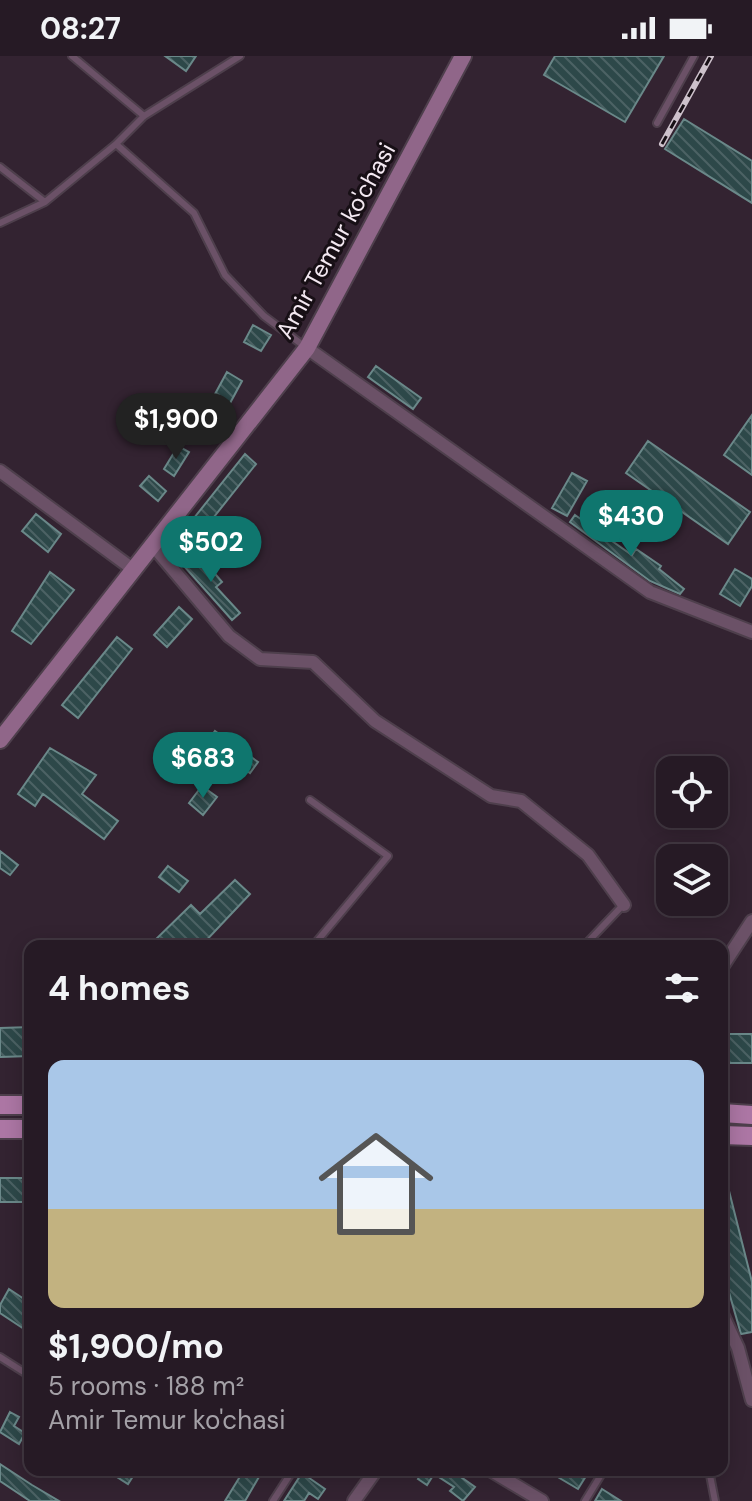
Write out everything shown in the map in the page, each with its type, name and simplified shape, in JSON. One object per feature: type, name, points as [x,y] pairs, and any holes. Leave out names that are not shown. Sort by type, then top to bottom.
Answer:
[{"type":"main road","name":"Amir Temur ko'chasi","points":[[0,740],[307,348],[463,56]]},
{"type":"main road","points":[[0,1105],[24,1105]]},
{"type":"main road","points":[[728,1113],[752,1115]]},
{"type":"main road","points":[[0,1129],[24,1129]]},
{"type":"main road","points":[[728,1135],[752,1136]]},
{"type":"street","points":[[307,348],[650,592],[752,632]]},
{"type":"street","points":[[0,471],[134,570]]},
{"type":"street","points":[[154,547],[240,644],[260,659],[313,662],[375,721],[491,796],[521,801],[588,855],[624,905]]},
{"type":"street","points":[[728,958],[752,921]]},
{"type":"street","points":[[728,1327],[738,1348],[752,1400]]},
{"type":"street","points":[[738,1348],[752,1344]]},
{"type":"street","points":[[354,1501],[372,1476]]},
{"type":"street","points":[[500,1476],[540,1501]]},
{"type":"lane","points":[[72,56],[144,116]]},
{"type":"lane","points":[[0,223],[45,202],[116,144],[144,116],[240,56]]},
{"type":"lane","points":[[657,123],[694,56]]},
{"type":"lane","points":[[116,144],[194,213],[225,275],[264,316],[307,348]]},
{"type":"lane","points":[[0,167],[45,202]]},
{"type":"lane","points":[[310,800],[388,856],[318,940]]},
{"type":"lane","points":[[590,940],[624,905]]},
{"type":"lane","points":[[0,1357],[24,1372]]},
{"type":"lane","points":[[273,1501],[289,1476]]},
{"type":"lane","points":[[585,1501],[600,1476]]},
{"type":"lane","points":[[710,1476],[715,1501]]},
{"type":"building","points":[[165,56],[196,56],[186,71]]},
{"type":"building","points":[[555,56],[664,56],[625,122],[544,75]]},
{"type":"building","points":[[684,119],[752,161],[752,203],[665,149]]},
{"type":"building","points":[[253,325],[271,335],[261,351],[244,342]]},
{"type":"building","points":[[376,366],[421,398],[413,409],[368,377]]},
{"type":"building","points":[[227,372],[242,381],[223,416],[208,407]]},
{"type":"building","points":[[752,415],[752,475],[724,455]]},
{"type":"building","points":[[648,441],[750,512],[728,544],[626,473]]},
{"type":"building","points":[[178,446],[189,452],[174,476],[164,469]]},
{"type":"building","points":[[245,454],[256,464],[202,532],[190,523]]},
{"type":"building","points":[[572,473],[587,481],[567,516],[552,508]]},
{"type":"building","points":[[149,476],[166,491],[158,501],[140,486]]},
{"type":"building","points":[[36,514],[61,534],[48,552],[22,531]]},
{"type":"building","points":[[575,515],[632,555],[636,549],[661,566],[659,569],[684,589],[680,594],[650,581],[570,522]]},
{"type":"building","points":[[198,554],[222,582],[216,587],[240,613],[232,620],[184,566]]},
{"type":"building","points":[[735,569],[752,579],[752,586],[740,606],[720,594]]},
{"type":"building","points":[[50,572],[74,590],[31,644],[12,631]]},
{"type":"building","points":[[179,607],[192,619],[167,647],[154,635]]},
{"type":"building","points":[[117,637],[132,649],[78,718],[62,705]]},
{"type":"building","points":[[215,731],[258,762],[250,773],[207,742]]},
{"type":"building","points":[[50,748],[96,775],[82,794],[118,821],[104,839],[43,794],[35,806],[18,794]]},
{"type":"building","points":[[202,786],[217,797],[203,815],[189,803]]},
{"type":"building","points":[[0,851],[18,865],[10,875],[0,868]]},
{"type":"building","points":[[168,866],[188,881],[179,892],[159,877]]},
{"type":"building","points":[[235,880],[250,894],[207,940],[155,940],[191,905],[200,914]]},
{"type":"building","points":[[24,1027],[24,1056],[0,1057],[0,1028]]},
{"type":"building","points":[[728,1034],[752,1034],[752,1063],[728,1063]]},
{"type":"building","points":[[0,1178],[24,1178],[24,1202],[0,1202]]},
{"type":"building","points":[[728,1187],[752,1282],[752,1332],[741,1334],[728,1289]]},
{"type":"building","points":[[9,1289],[24,1299],[24,1329],[0,1313],[0,1305]]},
{"type":"building","points":[[10,1412],[19,1417],[14,1426],[24,1435],[19,1444],[0,1432]]},
{"type":"building","points":[[0,1464],[59,1501],[30,1501],[0,1481]]},
{"type":"building","points":[[115,1476],[133,1476],[128,1484]]},
{"type":"building","points":[[240,1476],[260,1476],[245,1501],[225,1501]]},
{"type":"building","points":[[300,1476],[306,1476],[325,1489],[318,1499],[309,1493],[304,1501],[284,1501]]},
{"type":"building","points":[[420,1476],[433,1476],[427,1485],[418,1479]]},
{"type":"building","points":[[437,1476],[459,1476],[475,1487],[463,1501],[450,1491],[454,1487]]},
{"type":"building","points":[[556,1476],[586,1476],[578,1489]]},
{"type":"building","points":[[602,1489],[621,1501],[595,1501]]},
{"type":"railway","points":[[662,144],[711,56]]}]
